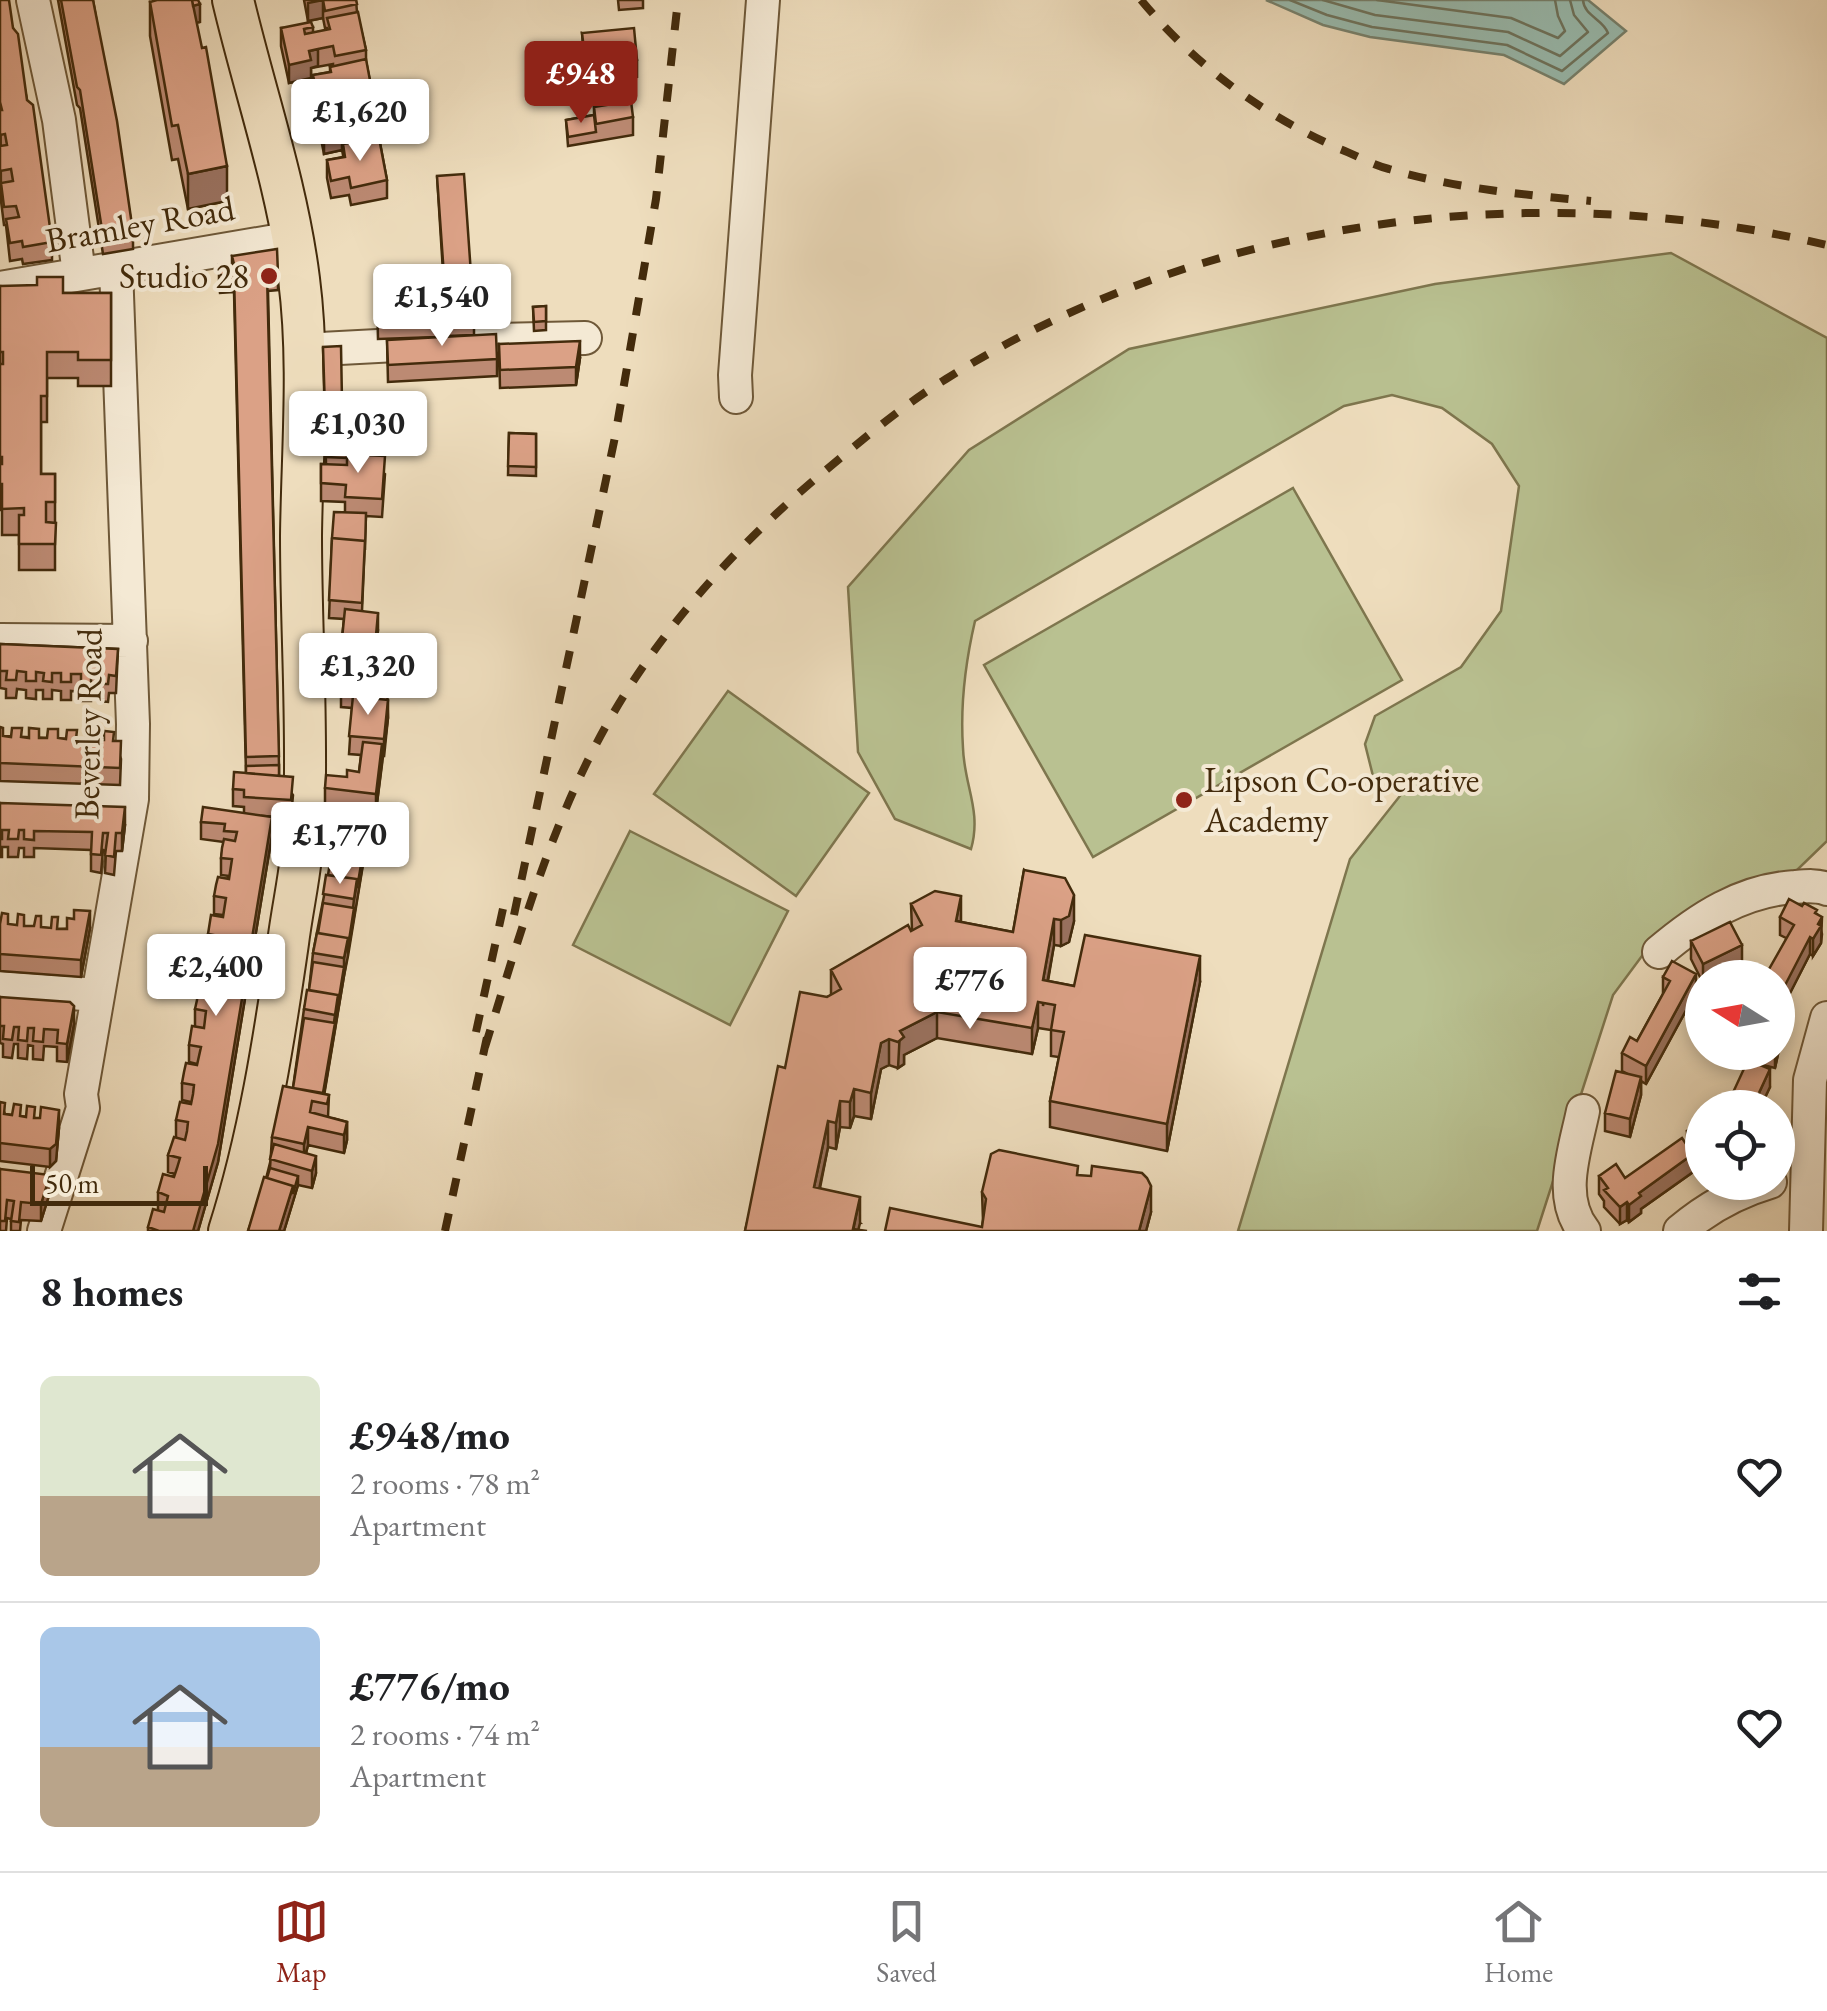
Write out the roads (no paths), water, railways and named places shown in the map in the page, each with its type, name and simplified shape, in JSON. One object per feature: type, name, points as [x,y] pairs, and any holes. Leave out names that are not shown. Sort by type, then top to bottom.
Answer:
[{"type":"main road","points":[[229,1231],[256,1138],[278,1016],[304,828],[306,748],[301,536],[305,417],[300,284],[279,168],[254,89],[233,0]]},
{"type":"street","points":[[33,0],[58,120],[79,274]]},
{"type":"street","points":[[736,397],[763,0]]},
{"type":"street","name":"Bramley Road","points":[[0,288],[293,238]]},
{"type":"street","name":"Beverley Road","points":[[44,1231],[47,1178],[84,1108],[81,1094],[132,799],[116,268]]},
{"type":"street","points":[[302,350],[585,338]]},
{"type":"street","points":[[0,640],[130,642]]},
{"type":"street","points":[[0,796],[132,799]]},
{"type":"street","points":[[1659,952],[1701,918],[1731,902],[1786,888],[1827,889]]},
{"type":"street","points":[[0,988],[98,995]]},
{"type":"street","points":[[1795,1160],[1827,1018]]},
{"type":"street","points":[[1583,1111],[1570,1169],[1570,1203],[1584,1231]]},
{"type":"street","points":[[1795,1188],[1806,1231]]},
{"type":"street","points":[[1680,1231],[1726,1200]]},
{"type":"water","points":[[1266,0],[1588,0],[1626,31],[1564,84],[1504,55],[1370,37],[1323,25]]},
{"type":"railway","points":[[514,915],[615,437],[656,199],[678,0]]},
{"type":"railway","points":[[1141,0],[1184,46],[1232,86],[1283,120],[1340,149],[1383,167],[1439,181],[1591,201]]},
{"type":"railway","points":[[485,1047],[565,810],[601,735],[645,664],[696,598],[753,536],[878,427],[946,379],[1046,324],[1151,280],[1261,247],[1373,225],[1488,214],[1602,214],[1716,224],[1827,245]]},
{"type":"railway","points":[[476,1032],[506,895]]},
{"type":"railway","points":[[445,1231],[487,1037]]},
{"type":"place","name":"Studio 28","points":[[269,276]]},
{"type":"place","name":"Lipson Co-operative Academy","points":[[1184,800]]}]
